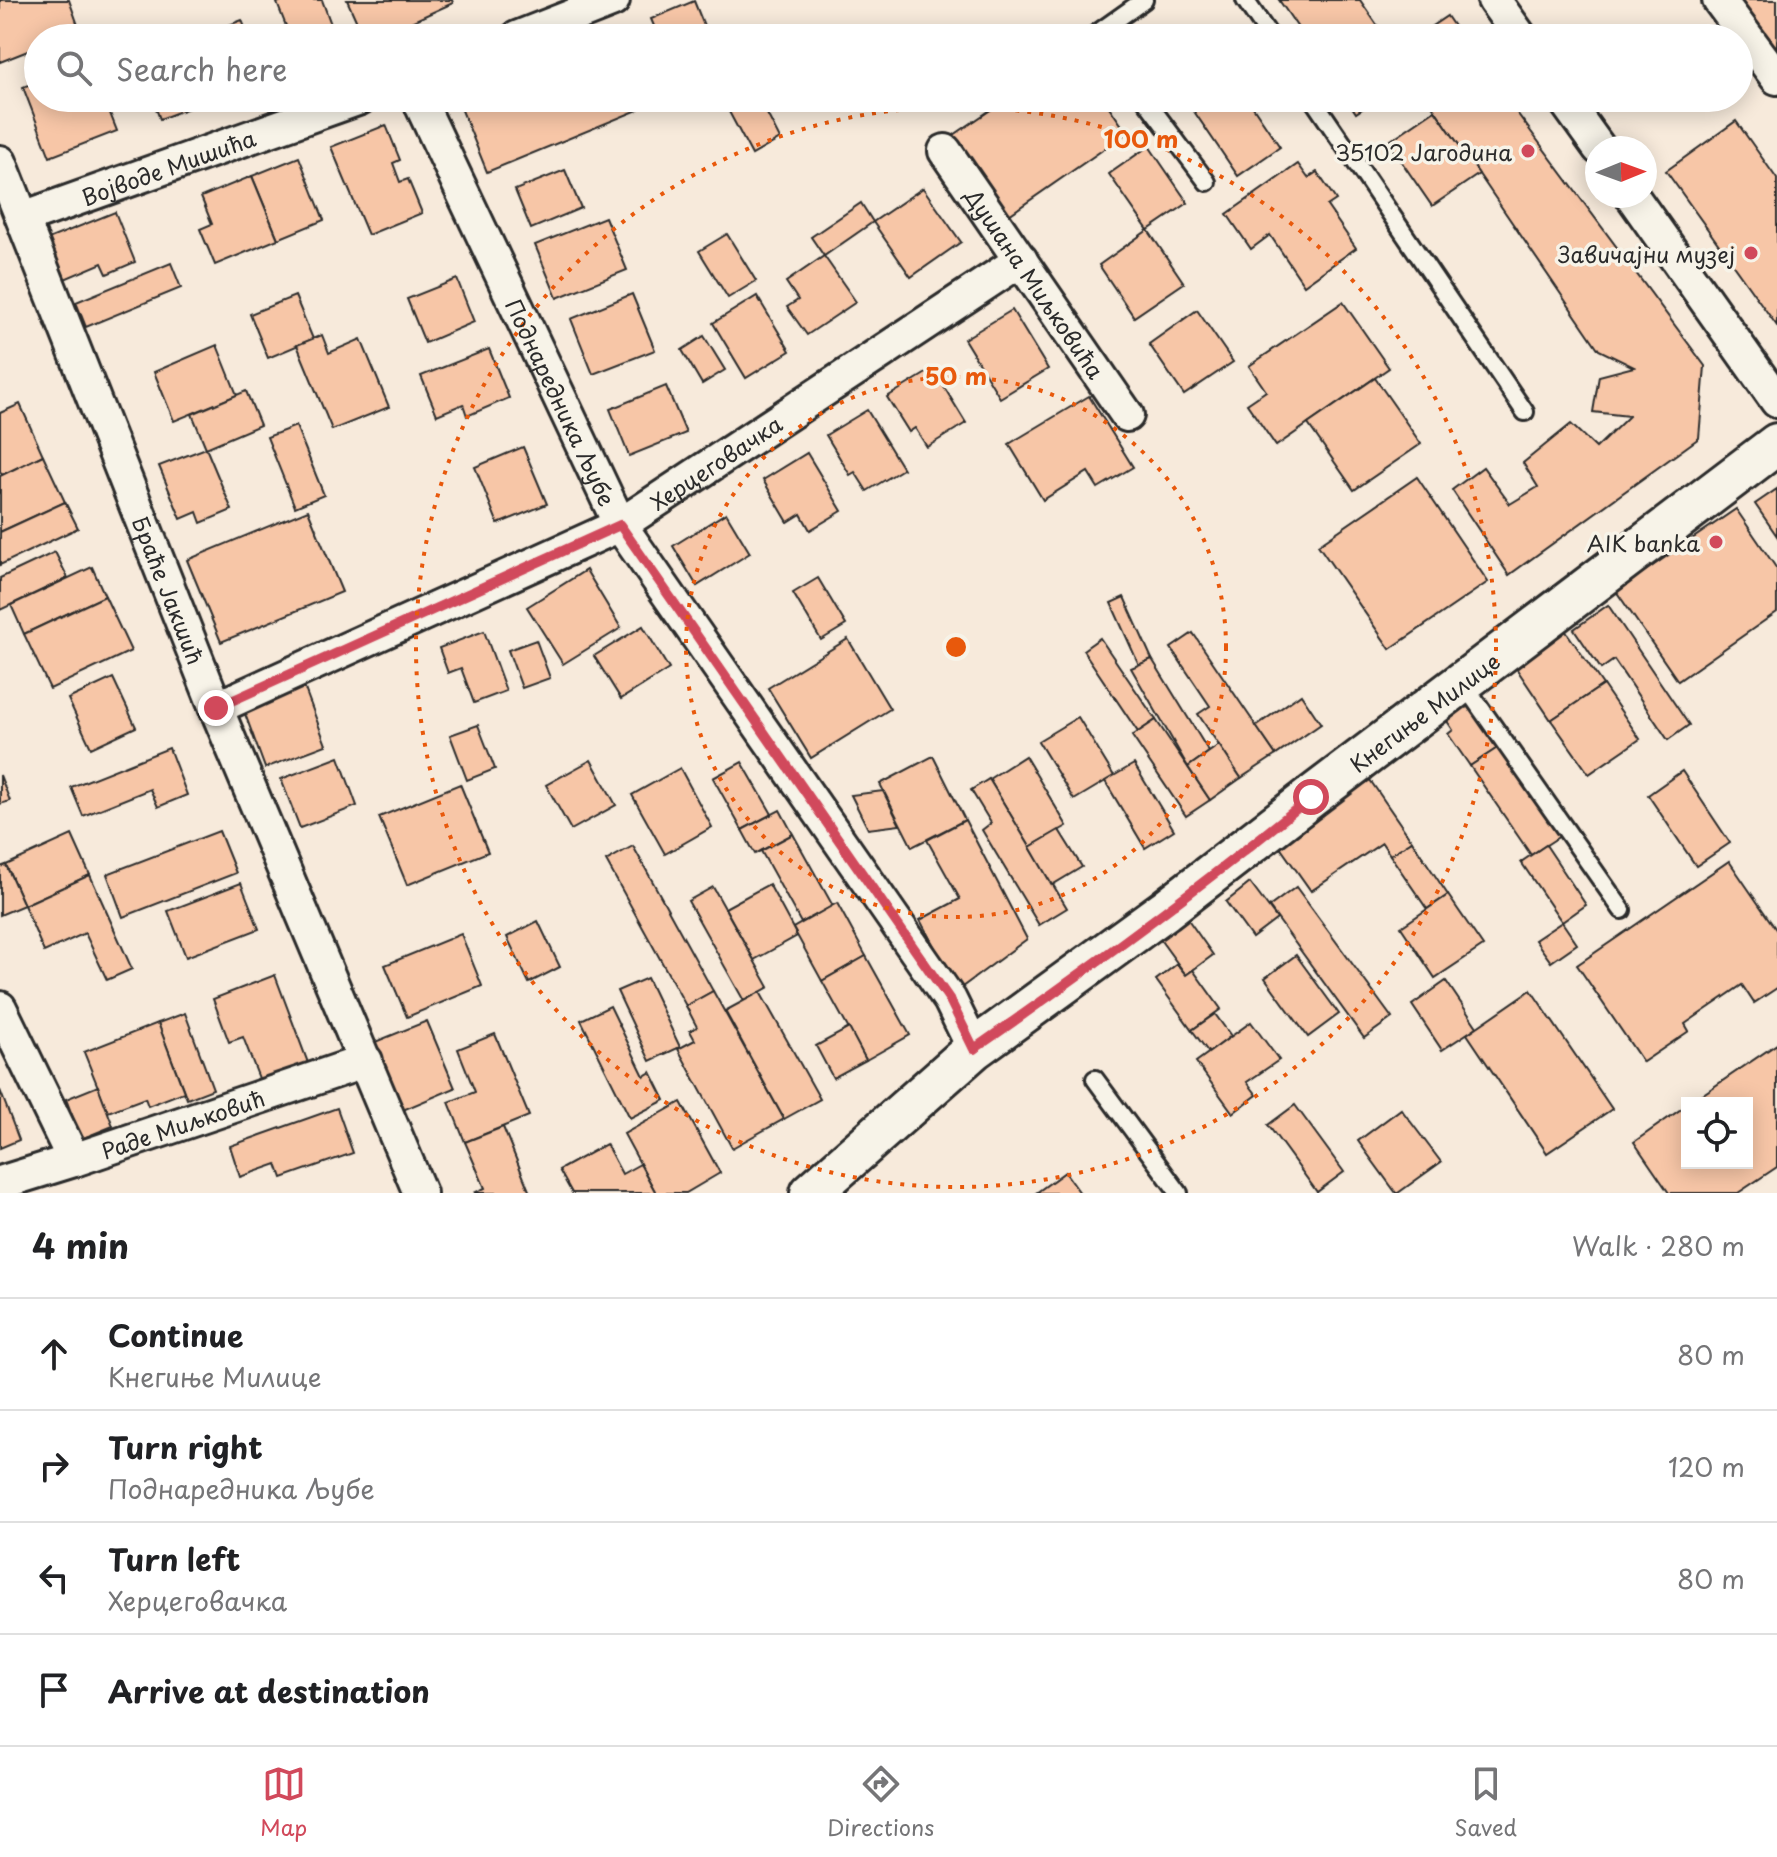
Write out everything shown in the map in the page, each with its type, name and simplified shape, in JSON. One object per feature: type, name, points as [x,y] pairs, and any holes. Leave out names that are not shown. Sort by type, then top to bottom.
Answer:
[{"type":"street","points":[[552,24],[613,0]]},
{"type":"street","points":[[1494,0],[1511,24]]},
{"type":"street","points":[[1719,0],[1737,24]]},
{"type":"street","points":[[1753,46],[1777,78]]},
{"type":"street","name":"Војводе Мишића","points":[[23,218],[321,112]]},
{"type":"street","name":"Поднаредника Љубе","points":[[425,112],[620,525],[950,1000],[974,1049]]},
{"type":"street","points":[[1573,112],[1590,136]]},
{"type":"street","name":"Душана Миљковића","points":[[945,151],[1127,415]]},
{"type":"street","name":"Браће Јакшић","points":[[0,162],[216,708],[420,1193]]},
{"type":"street","points":[[1640,208],[1777,401]]},
{"type":"street","name":"Херцеговачка","points":[[216,708],[620,525],[1021,260]]},
{"type":"street","name":"Кнегиње Милице","points":[[811,1193],[974,1049],[1153,919],[1777,444]]},
{"type":"street","points":[[0,1008],[74,1160]]},
{"type":"street","name":"Раде Миљковић","points":[[0,1183],[366,1061]]},
{"type":"lane","points":[[1110,24],[1144,0]]},
{"type":"lane","points":[[1245,0],[1261,24]]},
{"type":"lane","points":[[1154,112],[1207,182]]},
{"type":"lane","points":[[1321,112],[1525,412]]},
{"type":"lane","points":[[1463,683],[1622,910]]},
{"type":"lane","points":[[1095,1079],[1179,1193]]},
{"type":"building","points":[[0,0],[69,0],[78,24],[24,24],[24,53],[0,62]]},
{"type":"building","points":[[283,0],[322,0],[331,24],[285,24],[277,3]]},
{"type":"building","points":[[347,0],[452,0],[453,3],[407,24],[358,24]]},
{"type":"building","points":[[1279,0],[1360,0],[1376,24],[1295,24]]},
{"type":"building","points":[[1732,0],[1777,0],[1777,60],[1753,24]]},
{"type":"building","points":[[694,1],[703,24],[653,24],[651,19]]},
{"type":"building","points":[[1447,16],[1452,24],[1435,24]]},
{"type":"building","points":[[33,112],[110,112],[117,131],[50,157]]},
{"type":"building","points":[[157,112],[178,112],[160,119]]},
{"type":"building","points":[[463,112],[633,112],[487,172]]},
{"type":"building","points":[[729,112],[766,112],[780,139],[752,155]]},
{"type":"building","points":[[988,112],[1113,112],[1127,133],[1006,217],[951,137]]},
{"type":"building","points":[[1194,112],[1256,112],[1280,147],[1238,176]]},
{"type":"building","points":[[1436,112],[1479,174],[1432,206],[1388,142]]},
{"type":"building","points":[[1437,112],[1516,112],[1705,366],[1699,438],[1509,575],[1452,490],[1483,467],[1510,504],[1538,487],[1523,463],[1571,424],[1596,448],[1629,416],[1593,412],[1599,376],[1634,367],[1599,350]]},
{"type":"building","name":"Завичајни музеј","points":[[1736,121],[1777,179],[1777,326],[1666,171]]},
{"type":"building","points":[[386,125],[400,160],[393,163],[400,182],[408,179],[422,213],[368,235],[331,147]]},
{"type":"building","points":[[1149,146],[1188,203],[1148,230],[1109,174]]},
{"type":"building","points":[[299,157],[324,220],[278,239],[252,176]]},
{"type":"building","points":[[1298,164],[1308,178],[1317,172],[1336,200],[1327,206],[1356,248],[1304,285],[1270,235],[1251,249],[1227,214]]},
{"type":"building","points":[[565,170],[581,208],[531,229],[515,190]]},
{"type":"building","points":[[252,176],[278,239],[215,265],[200,229],[212,224],[201,197]]},
{"type":"building","points":[[923,188],[961,242],[911,277],[873,222]]},
{"type":"building","points":[[861,203],[873,222],[824,256],[811,237]]},
{"type":"building","points":[[115,212],[135,262],[107,274],[102,263],[60,281],[43,241]]},
{"type":"building","points":[[605,217],[627,270],[557,298],[535,245]]},
{"type":"building","points":[[1148,230],[1184,283],[1134,317],[1099,265]]},
{"type":"building","points":[[727,234],[756,281],[728,298],[699,251]]},
{"type":"building","points":[[824,256],[856,302],[807,335],[787,307],[798,300],[786,282]]},
{"type":"building","points":[[171,263],[181,288],[86,327],[76,302]]},
{"type":"building","points":[[457,279],[474,322],[425,343],[407,299]]},
{"type":"building","points":[[632,294],[655,350],[593,374],[571,319]]},
{"type":"building","points":[[295,296],[313,339],[268,358],[250,314]]},
{"type":"building","points":[[757,296],[790,351],[746,378],[713,323]]},
{"type":"building","points":[[1343,302],[1389,368],[1276,446],[1247,404],[1266,391],[1249,366]]},
{"type":"building","points":[[1012,310],[1048,369],[1000,398],[964,339]]},
{"type":"building","points":[[1197,310],[1233,362],[1184,395],[1149,344]]},
{"type":"building","points":[[322,335],[329,353],[361,339],[389,407],[332,430],[297,345]]},
{"type":"building","points":[[704,336],[725,370],[702,384],[682,350]]},
{"type":"building","points":[[217,345],[237,395],[174,421],[154,372]]},
{"type":"building","points":[[489,349],[509,398],[467,416],[463,404],[437,415],[421,376]]},
{"type":"building","points":[[933,369],[966,423],[927,447],[915,428],[909,432],[887,397]]},
{"type":"building","points":[[1375,378],[1421,444],[1354,490],[1308,424]]},
{"type":"building","points":[[666,386],[686,433],[629,456],[610,409]]},
{"type":"building","points":[[246,391],[260,425],[206,448],[192,414]]},
{"type":"building","points":[[1089,396],[1133,467],[1098,488],[1088,472],[1043,500],[1009,444]]},
{"type":"building","points":[[20,404],[43,455],[2,475],[0,413]]},
{"type":"building","points":[[867,410],[903,469],[867,491],[855,472],[850,475],[826,435]]},
{"type":"building","points":[[296,426],[324,495],[295,507],[267,437]]},
{"type":"building","points":[[523,447],[547,504],[498,524],[475,467]]},
{"type":"building","points":[[206,448],[232,510],[201,523],[197,512],[181,519],[159,466]]},
{"type":"building","points":[[807,453],[842,511],[810,530],[801,514],[788,522],[763,480]]},
{"type":"building","points":[[43,455],[65,502],[0,532],[0,476]]},
{"type":"building","points":[[1417,477],[1488,582],[1390,649],[1318,545]]},
{"type":"building","points":[[1777,489],[1777,536],[1755,504]]},
{"type":"building","points":[[65,502],[78,528],[0,565],[0,532]]},
{"type":"building","points":[[1736,509],[1777,569],[1777,612],[1678,681],[1616,591]]},
{"type":"building","points":[[308,510],[342,592],[221,642],[187,560]]},
{"type":"building","points":[[726,513],[750,553],[697,586],[673,546]]},
{"type":"building","points":[[55,552],[68,578],[0,610],[0,578]]},
{"type":"building","points":[[92,567],[105,596],[24,634],[11,605]]},
{"type":"building","points":[[586,570],[621,628],[563,664],[527,607]]},
{"type":"building","points":[[818,578],[846,625],[821,640],[793,593]]},
{"type":"building","points":[[105,596],[131,651],[50,689],[24,634]]},
{"type":"building","points":[[1124,597],[1152,659],[1139,665],[1111,603]]},
{"type":"building","points":[[1608,605],[1689,725],[1668,740],[1614,660],[1601,669],[1574,629]]},
{"type":"building","points":[[643,626],[669,669],[621,699],[594,656]]},
{"type":"building","points":[[1565,630],[1603,685],[1551,720],[1514,665]]},
{"type":"building","points":[[484,631],[506,691],[474,703],[461,668],[448,673],[439,648]]},
{"type":"building","points":[[1193,633],[1276,755],[1241,778],[1198,714],[1210,706],[1171,648]]},
{"type":"building","points":[[1100,638],[1156,720],[1138,732],[1083,650]]},
{"type":"building","points":[[848,639],[890,709],[811,758],[768,688]]},
{"type":"building","points":[[536,640],[550,678],[522,688],[508,650]]},
{"type":"building","points":[[1152,659],[1209,752],[1188,767],[1131,668]]},
{"type":"building","points":[[113,678],[136,727],[91,748],[68,699]]},
{"type":"building","points":[[302,681],[326,745],[265,768],[241,703]]},
{"type":"building","points":[[1603,685],[1640,739],[1589,774],[1551,720]]},
{"type":"building","points":[[1301,694],[1321,724],[1276,755],[1256,726]]},
{"type":"building","points":[[1467,699],[1499,747],[1470,766],[1448,734],[1453,730],[1443,715]]},
{"type":"building","points":[[1078,717],[1114,776],[1074,800],[1038,741]]},
{"type":"building","points":[[1156,720],[1210,800],[1186,816],[1132,736]]},
{"type":"building","points":[[478,725],[495,769],[467,780],[450,735]]},
{"type":"building","points":[[1219,745],[1241,778],[1210,800],[1188,767]]},
{"type":"building","points":[[1499,747],[1560,836],[1531,855],[1470,766]]},
{"type":"building","points":[[169,748],[187,795],[158,807],[150,789],[83,816],[71,787]]},
{"type":"building","points":[[933,756],[965,820],[912,847],[880,784]]},
{"type":"building","points":[[1025,756],[1067,826],[1030,847],[989,779]]},
{"type":"building","points":[[339,757],[357,806],[300,828],[281,779]]},
{"type":"building","points":[[591,760],[616,805],[571,830],[546,785]]},
{"type":"building","points":[[742,762],[772,814],[742,830],[713,778]]},
{"type":"building","points":[[1134,764],[1174,830],[1145,848],[1105,781]]},
{"type":"building","points":[[680,768],[712,827],[665,854],[632,795]]},
{"type":"building","points":[[1682,771],[1730,843],[1696,866],[1648,795]]},
{"type":"building","points":[[0,775],[10,801],[0,804]]},
{"type":"building","points":[[989,779],[1067,908],[1039,925],[982,830],[991,823],[971,790]]},
{"type":"building","points":[[1370,780],[1412,841],[1390,855],[1382,843],[1311,891],[1277,843]]},
{"type":"building","points":[[460,784],[488,852],[407,885],[379,817]]},
{"type":"building","points":[[883,791],[900,825],[868,829],[851,795]]},
{"type":"building","points":[[780,810],[793,834],[755,854],[742,830]]},
{"type":"building","points":[[965,820],[1027,939],[958,990],[920,920],[960,899],[927,840]]},
{"type":"building","points":[[1059,830],[1082,867],[1052,885],[1030,847]]},
{"type":"building","points":[[219,831],[236,873],[123,917],[107,874]]},
{"type":"building","points":[[793,834],[833,906],[801,923],[761,851]]},
{"type":"building","points":[[72,835],[90,875],[24,905],[6,865]]},
{"type":"building","points":[[1412,841],[1448,895],[1427,909],[1390,855]]},
{"type":"building","points":[[1546,845],[1586,905],[1562,922],[1521,862]]},
{"type":"building","points":[[633,846],[713,991],[686,1006],[606,861]]},
{"type":"building","points":[[1729,861],[1777,931],[1777,988],[1754,1003],[1742,985],[1685,1024],[1689,1031],[1643,1062],[1577,965]]},
{"type":"building","points":[[6,865],[24,905],[0,915],[0,867]]},
{"type":"building","points":[[90,875],[132,969],[107,980],[85,933],[44,952],[24,905]]},
{"type":"building","points":[[241,883],[259,929],[186,957],[168,911]]},
{"type":"building","points":[[1250,883],[1277,919],[1252,938],[1226,902]]},
{"type":"building","points":[[769,884],[797,936],[754,960],[725,908]]},
{"type":"building","points":[[713,887],[769,987],[744,1001],[688,901]]},
{"type":"building","points":[[1296,887],[1392,1018],[1364,1038],[1269,907]]},
{"type":"building","points":[[1448,895],[1483,946],[1435,978],[1401,927]]},
{"type":"building","points":[[837,903],[866,956],[822,981],[793,928]]},
{"type":"building","points":[[1187,918],[1213,955],[1186,975],[1159,938]]},
{"type":"building","points":[[538,921],[560,967],[529,983],[507,937]]},
{"type":"building","points":[[1562,922],[1577,944],[1551,962],[1535,940]]},
{"type":"building","points":[[461,934],[482,986],[407,1017],[385,965]]},
{"type":"building","points":[[1296,955],[1339,1014],[1308,1037],[1265,978]]},
{"type":"building","points":[[866,956],[910,1035],[866,1060],[822,981]]},
{"type":"building","points":[[1177,964],[1186,975],[1193,970],[1221,1009],[1192,1030],[1156,980]]},
{"type":"building","points":[[275,975],[308,1063],[260,1081],[243,1037],[229,1042],[213,999]]},
{"type":"building","points":[[647,978],[680,1047],[650,1061],[617,991]]},
{"type":"building","points":[[1446,981],[1477,1027],[1442,1050],[1412,1005]]},
{"type":"building","points":[[1531,990],[1612,1109],[1547,1153],[1467,1034]]},
{"type":"building","points":[[713,991],[784,1119],[732,1148],[678,1049],[695,1040],[690,1031],[697,1027],[686,1006]]},
{"type":"building","points":[[760,992],[820,1099],[784,1119],[725,1011]]},
{"type":"building","points":[[610,1006],[644,1076],[651,1072],[665,1100],[630,1118],[581,1020]]},
{"type":"building","points":[[185,1013],[213,1089],[187,1099],[158,1023]]},
{"type":"building","points":[[1215,1014],[1231,1036],[1209,1053],[1192,1030]]},
{"type":"building","points":[[427,1021],[455,1088],[403,1110],[375,1042]]},
{"type":"building","points":[[1251,1022],[1279,1060],[1247,1082],[1257,1095],[1233,1113],[1196,1062]]},
{"type":"building","points":[[158,1023],[184,1092],[148,1106],[145,1098],[108,1112],[84,1052]]},
{"type":"building","points":[[849,1028],[866,1060],[833,1078],[816,1046]]},
{"type":"building","points":[[495,1034],[529,1116],[465,1142],[449,1102],[475,1092],[458,1049]]},
{"type":"building","points":[[1777,1044],[1777,1167],[1738,1193],[1669,1193],[1634,1142],[1681,1109],[1681,1169],[1753,1169],[1753,1097],[1699,1097]]},
{"type":"building","points":[[98,1086],[113,1126],[81,1139],[66,1099]]},
{"type":"building","points":[[0,1090],[19,1140],[0,1148]]},
{"type":"building","points":[[681,1102],[720,1173],[686,1193],[656,1193],[624,1134]]},
{"type":"building","points":[[1295,1105],[1344,1172],[1317,1192],[1268,1125]]},
{"type":"building","points":[[337,1108],[353,1153],[282,1178],[277,1164],[240,1177],[230,1146]]},
{"type":"building","points":[[1401,1109],[1441,1162],[1396,1193],[1358,1141]]},
{"type":"building","points":[[503,1127],[530,1193],[474,1193],[485,1188],[465,1142]]},
{"type":"building","points":[[606,1144],[622,1174],[640,1164],[656,1193],[572,1193],[559,1170]]},
{"type":"building","points":[[1065,1172],[1080,1193],[1036,1193]]},
{"type":"place","name":"35102 Јагодина","points":[[1528,151]]},
{"type":"place","name":"Завичајни музеј","points":[[1751,253]]},
{"type":"place","name":"AIK banka","points":[[1716,542]]},
{"type":"route","points":[[216,708],[620,525],[950,1000],[974,1049],[1165,910],[1311,797]]}]
